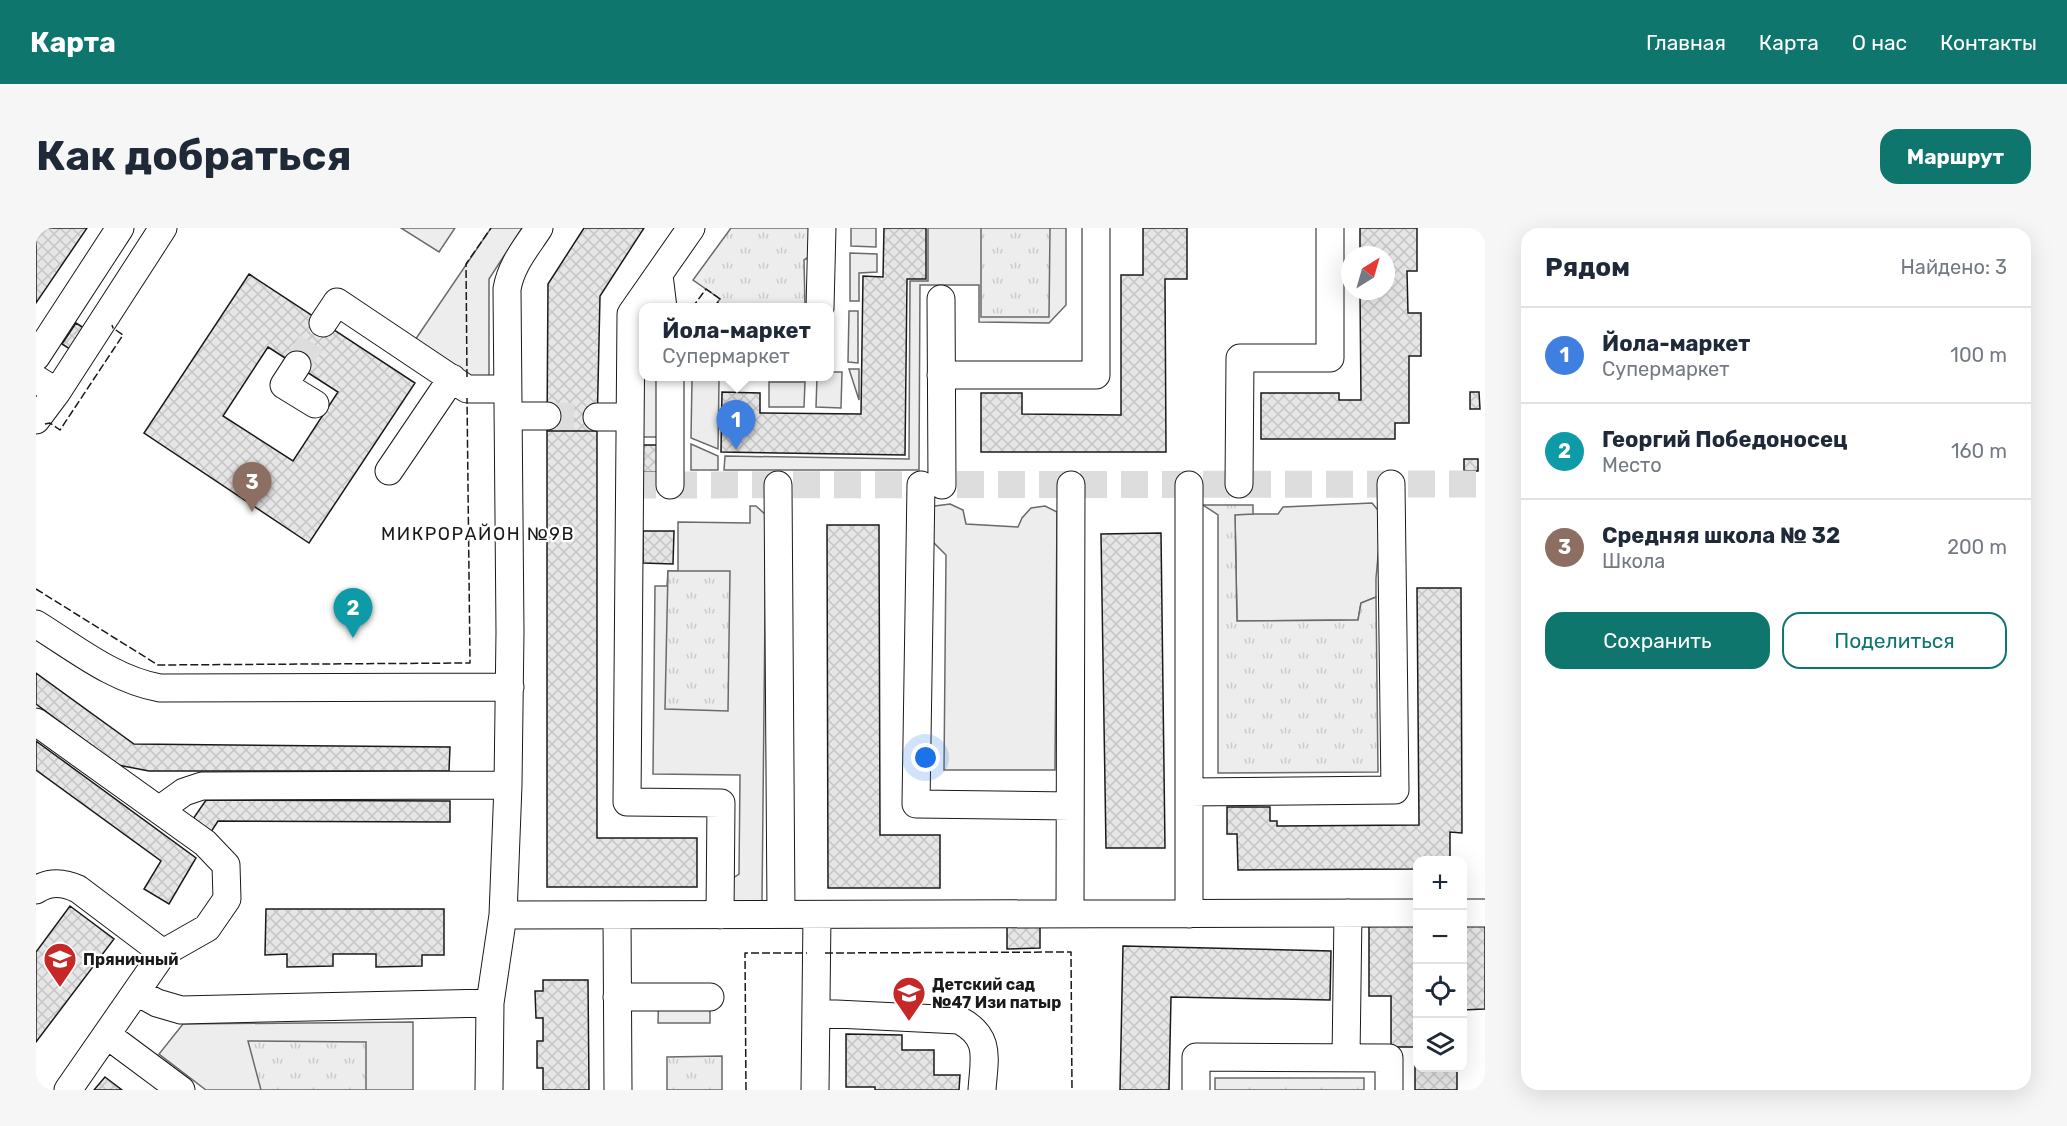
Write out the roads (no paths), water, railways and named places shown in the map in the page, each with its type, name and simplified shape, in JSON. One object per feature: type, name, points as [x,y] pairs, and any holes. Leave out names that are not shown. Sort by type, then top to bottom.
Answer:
[{"type":"lane","points":[[36,357],[120,228]]},
{"type":"lane","points":[[36,420],[46,386],[163,228]]},
{"type":"lane","points":[[489,1090],[490,1003],[502,915],[508,785],[510,687],[507,289],[510,274],[539,228]]},
{"type":"lane","points":[[691,228],[631,314],[627,802],[721,802],[720,915]]},
{"type":"lane","points":[[820,303],[822,228]]},
{"type":"lane","points":[[941,375],[1096,375],[1096,228]]},
{"type":"lane","points":[[1239,484],[1240,358],[1330,358],[1330,228]]},
{"type":"lane","points":[[659,275],[662,303]]},
{"type":"lane","points":[[941,299],[941,375],[931,485],[916,804],[1070,806]]},
{"type":"lane","points":[[323,323],[337,302],[467,389],[507,389]]},
{"type":"lane","points":[[297,365],[284,385],[315,404]]},
{"type":"lane","points":[[389,471],[452,378]]},
{"type":"lane","points":[[670,381],[670,485]]},
{"type":"lane","points":[[508,416],[548,416]]},
{"type":"lane","points":[[597,417],[630,417]]},
{"type":"lane","points":[[1070,914],[1071,484]]},
{"type":"lane","points":[[1189,484],[1189,914]]},
{"type":"lane","points":[[1189,792],[1395,790],[1391,484]]},
{"type":"lane","points":[[778,485],[781,915]]},
{"type":"lane","points":[[36,624],[122,678],[140,685],[160,688],[510,687]]},
{"type":"lane","points":[[36,722],[204,843],[226,865],[226,899],[207,928],[164,953],[68,1090]]},
{"type":"lane","points":[[159,810],[184,792],[201,786],[508,785]]},
{"type":"lane","points":[[36,890],[43,885],[55,882],[78,889],[164,953]]},
{"type":"lane","points":[[1346,1058],[1348,913]]},
{"type":"lane","points":[[502,915],[1413,913]]},
{"type":"lane","points":[[1467,913],[1485,913]]},
{"type":"lane","points":[[617,915],[618,1090]]},
{"type":"lane","points":[[814,1090],[817,915]]},
{"type":"lane","points":[[137,992],[158,1003],[181,1010],[490,1003]]},
{"type":"lane","points":[[617,997],[710,997]]},
{"type":"lane","points":[[816,1013],[959,1020],[977,1031],[982,1040],[984,1048],[982,1090]]},
{"type":"lane","points":[[107,1035],[181,1090]]},
{"type":"lane","points":[[1196,1090],[1196,1057],[1389,1058],[1389,1090]]},
{"type":"tunnel","points":[[297,365],[323,323]]},
{"type":"tunnel","points":[[547,416],[597,417]]},
{"type":"tunnel","points":[[629,485],[1485,484]]},
{"type":"place","name":"Йола-маркет","points":[[736,450]]},
{"type":"place","name":"Средняя школа № 32","points":[[252,512]]},
{"type":"place","name":"Георгий Победоносец","points":[[353,638]]},
{"type":"place","name":"Пряничный","points":[[60,988]]},
{"type":"place","name":"Детский сад №47 Изи патыр","points":[[909,1022]]},
{"type":"district","name":"МИКРОРАЙОН №9В","points":[[478,534]]}]
